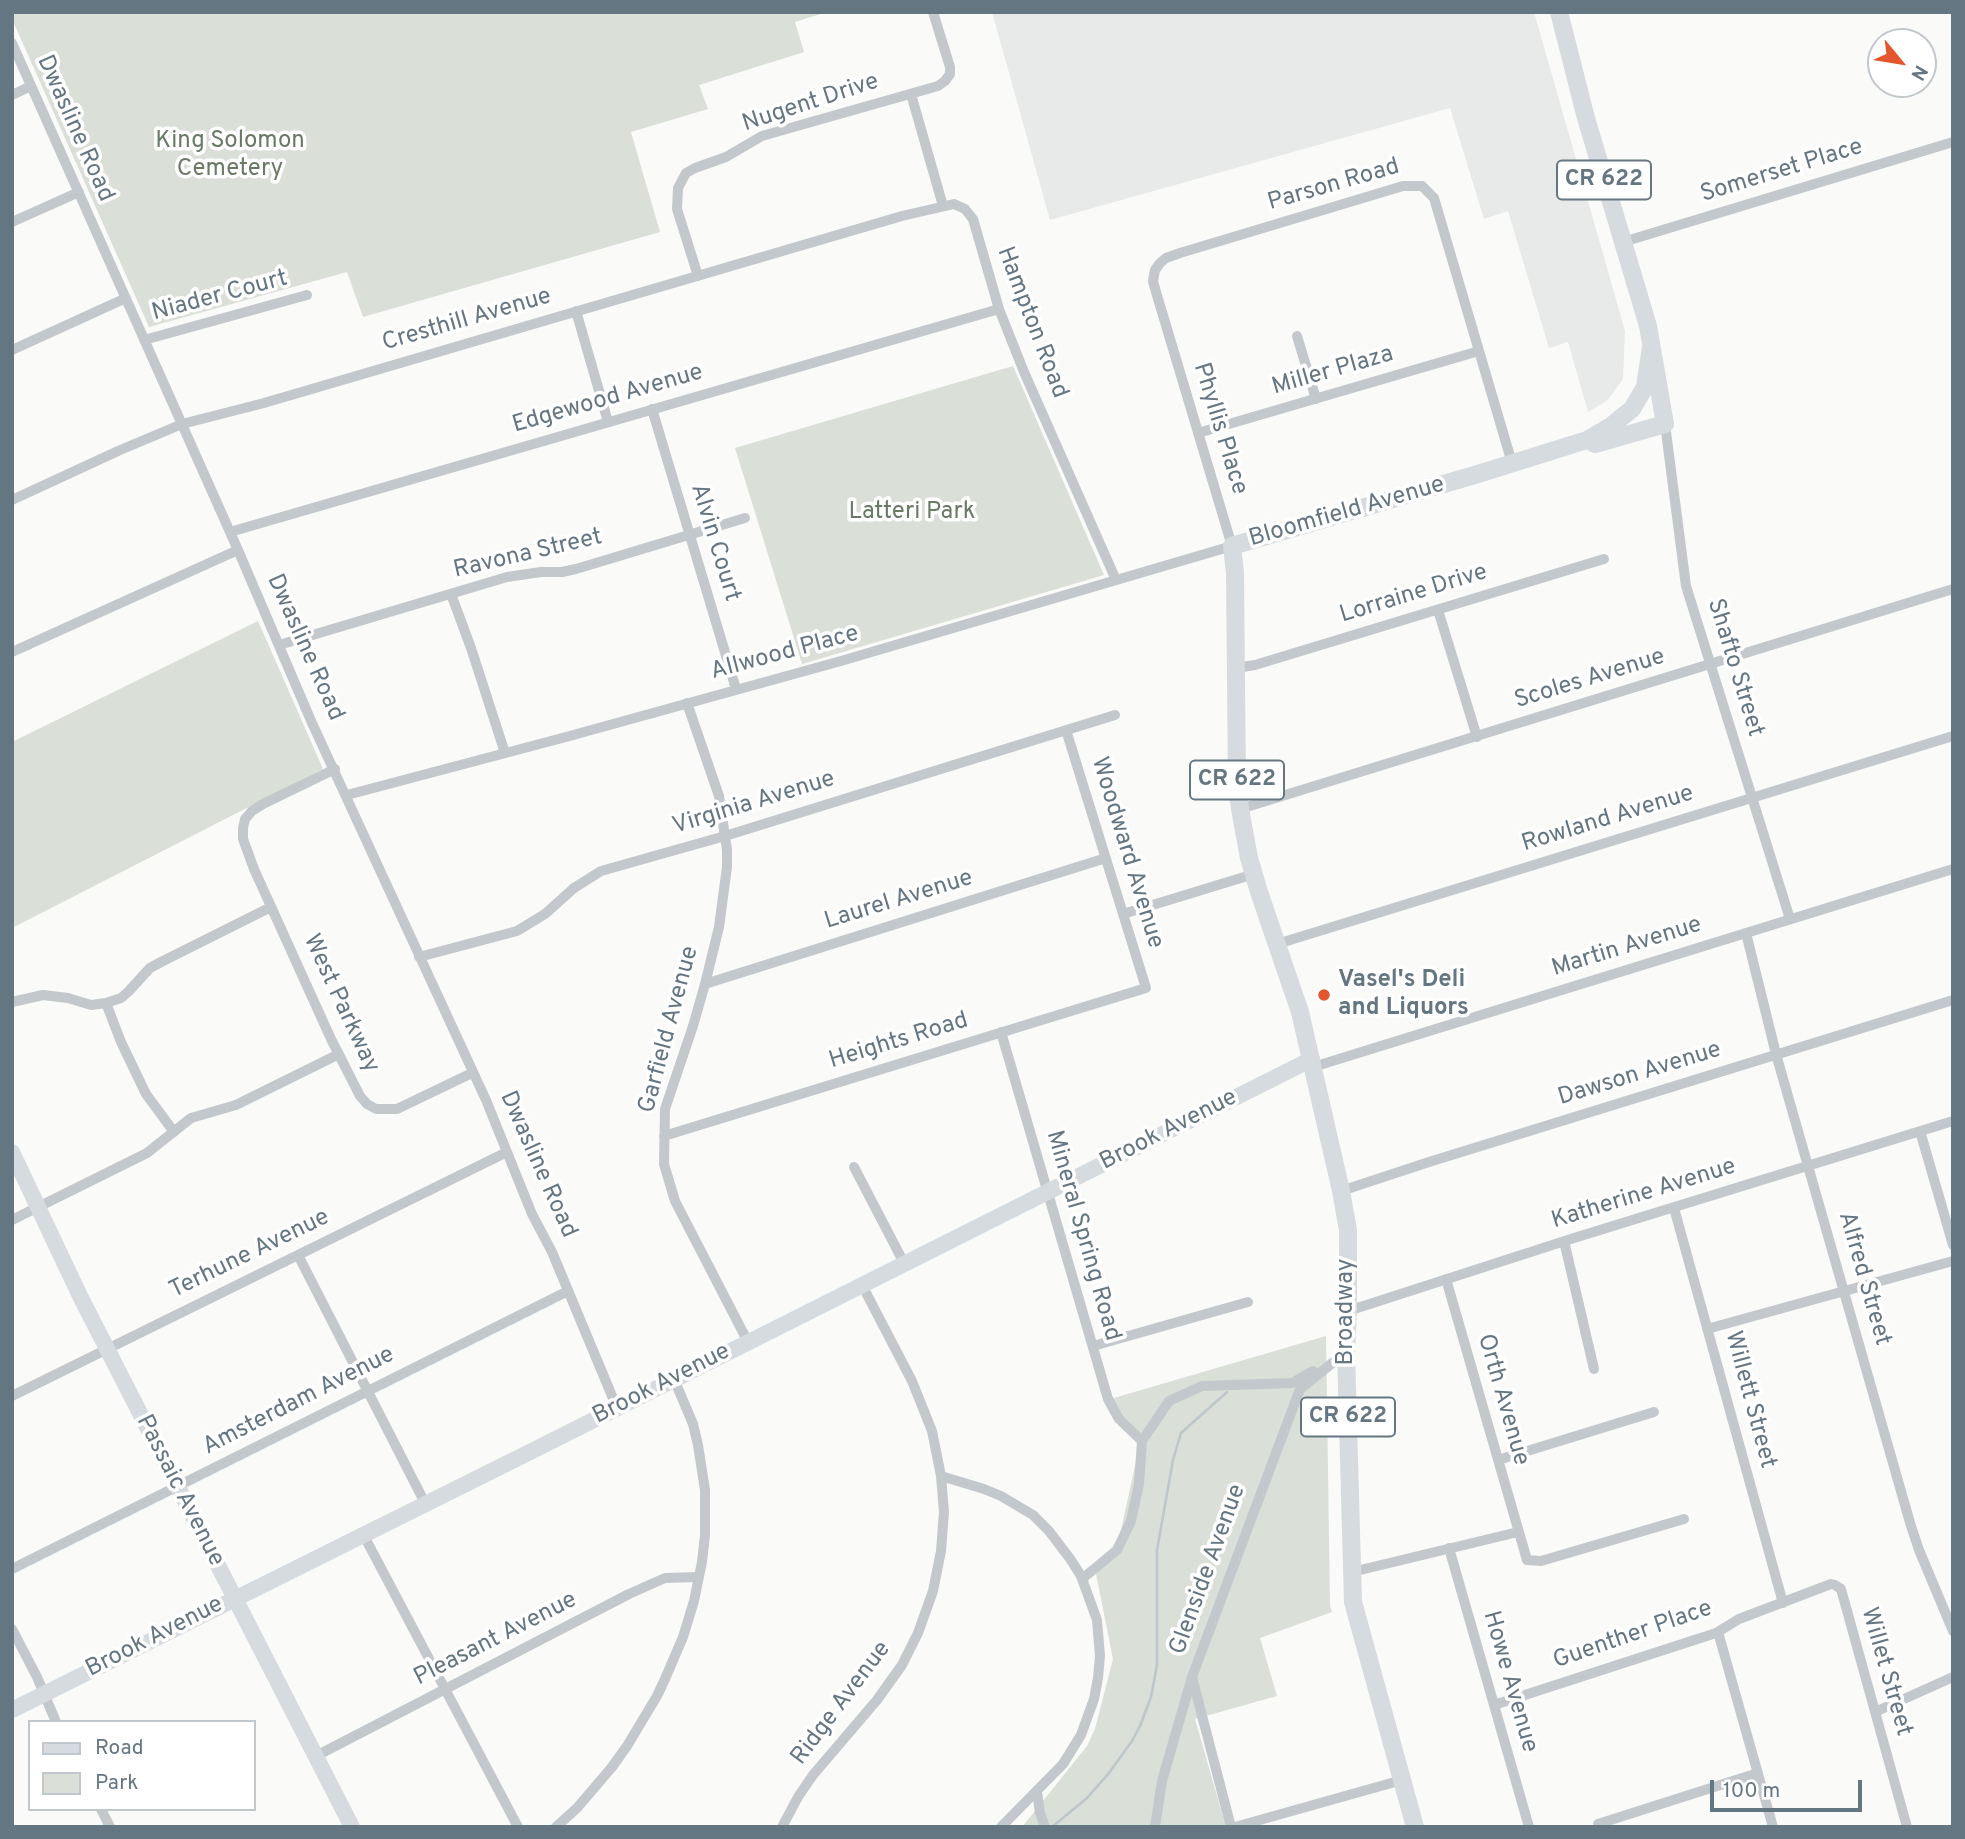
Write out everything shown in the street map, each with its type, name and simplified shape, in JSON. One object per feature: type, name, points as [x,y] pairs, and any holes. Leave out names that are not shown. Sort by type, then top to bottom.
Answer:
[{"type":"main road","name":"Bloomfield Avenue","points":[[1559,12],[1586,118],[1648,326],[1665,424],[1595,444],[1587,440]]},
{"type":"main road","name":"Bloomfield Avenue","points":[[1298,1004],[1254,874],[1240,809],[1237,786],[1235,573],[1232,547],[1587,440],[1632,410],[1645,387],[1651,347]]},
{"type":"main road","name":"Broadway","points":[[1298,1004],[1348,1230],[1346,1352],[1353,1602],[1415,1827]]},
{"type":"main road","name":"Brook Avenue","points":[[12,1710],[1048,1192],[1312,1063]]},
{"type":"main road","name":"Passaic Avenue","points":[[12,1152],[107,1350],[352,1827]]},
{"type":"street","name":"Nugent Drive","points":[[698,276],[677,209],[678,188],[686,173],[695,167],[726,157],[762,136],[938,86],[950,74],[933,12]]},
{"type":"street","name":"Dwasline Road","points":[[12,43],[279,645],[486,1100],[532,1214],[559,1269],[617,1408]]},
{"type":"street","points":[[12,95],[32,86]]},
{"type":"street","points":[[911,94],[943,206]]},
{"type":"street","name":"Somerset Place","points":[[1623,242],[1953,142]]},
{"type":"street","name":"Parson Road","points":[[1165,324],[1153,281],[1155,270],[1166,258],[1403,186],[1422,186],[1434,198],[1513,463]]},
{"type":"street","points":[[12,222],[79,192]]},
{"type":"street","name":"Hampton Road","points":[[943,206],[954,204],[965,209],[973,219],[999,309],[1116,580]]},
{"type":"street","name":"Cresthill Avenue","points":[[12,500],[182,424],[264,403],[943,206]]},
{"type":"street","name":"Niader Court","points":[[145,340],[307,295]]},
{"type":"street","points":[[12,350],[126,298]]},
{"type":"street","name":"Edgewood Avenue","points":[[230,533],[999,309]]},
{"type":"street","points":[[576,311],[608,422]]},
{"type":"street","name":"Phyllis Place","points":[[1165,324],[1232,547]]},
{"type":"street","points":[[1297,336],[1316,399]]},
{"type":"street","name":"Miller Plaza","points":[[1198,433],[1479,351]]},
{"type":"street","name":"Alvin Court","points":[[652,409],[736,689]]},
{"type":"street","name":"Shafto Street","points":[[1665,424],[1686,586],[1790,919]]},
{"type":"street","name":"Ravona Street","points":[[279,645],[507,577],[576,569],[745,518]]},
{"type":"street","name":"Allwood Place","points":[[347,795],[906,643],[1232,547]]},
{"type":"street","points":[[12,652],[238,550]]},
{"type":"street","name":"Lorraine Drive","points":[[1236,668],[1255,665],[1604,559]]},
{"type":"street","name":"Scoles Avenue","points":[[1240,809],[1953,589]]},
{"type":"street","points":[[451,594],[505,753]]},
{"type":"street","points":[[1438,610],[1476,737]]},
{"type":"street","name":"Garfield Avenue","points":[[687,703],[719,796],[727,867],[719,927],[705,984],[694,1026],[665,1109],[666,1175],[675,1201],[748,1342]]},
{"type":"street","name":"Virginia Avenue","points":[[419,957],[523,928],[545,914],[586,879],[601,871],[725,836],[1115,715]]},
{"type":"street","name":"Woodward Avenue","points":[[1066,730],[1146,988]]},
{"type":"street","name":"Rowland Avenue","points":[[1277,944],[1953,736]]},
{"type":"street","name":"West Parkway","points":[[335,769],[252,811],[246,819],[243,839],[271,907],[339,1054],[360,1096],[367,1104],[376,1109],[397,1109],[472,1073]]},
{"type":"street","name":"Laurel Avenue","points":[[705,984],[1106,858]]},
{"type":"street","name":"Martin Avenue","points":[[1312,1063],[1953,869]]},
{"type":"street","points":[[1123,914],[1254,874]]},
{"type":"street","points":[[12,1002],[43,995],[68,998],[91,1005],[121,998],[150,968],[271,907]]},
{"type":"street","name":"Alfred Street","points":[[1746,933],[1776,1054],[1911,1526],[1953,1631]]},
{"type":"street","name":"Heights Road","points":[[664,1136],[1146,988]]},
{"type":"street","name":"Dawson Avenue","points":[[1341,1191],[1953,1000]]},
{"type":"street","points":[[106,1003],[146,1094],[173,1132]]},
{"type":"street","name":"Mineral Spring Road","points":[[1001,1032],[1108,1399],[1119,1419],[1142,1441]]},
{"type":"street","points":[[12,1220],[147,1153],[191,1118],[236,1105],[339,1054]]},
{"type":"street","name":"Katherine Avenue","points":[[1348,1311],[1953,1121]]},
{"type":"street","points":[[1920,1131],[1953,1245]]},
{"type":"street","name":"Terhune Avenue","points":[[12,1396],[507,1152]]},
{"type":"street","points":[[854,1167],[904,1264]]},
{"type":"street","name":"Willett Street","points":[[1674,1208],[1783,1603]]},
{"type":"street","points":[[1564,1241],[1594,1369]]},
{"type":"street","points":[[298,1255],[425,1503]]},
{"type":"street","points":[[1707,1329],[1953,1261]]},
{"type":"street","name":"Orth Avenue","points":[[1446,1279],[1527,1560],[1536,1562],[1684,1518]]},
{"type":"street","name":"Ridge Avenue","points":[[782,1827],[813,1775],[877,1700],[910,1652],[933,1591],[939,1562],[944,1512],[941,1476],[932,1431],[912,1381],[862,1285]]},
{"type":"street","name":"Amsterdam Avenue","points":[[12,1569],[568,1291]]},
{"type":"street","points":[[1093,1346],[1248,1302]]},
{"type":"street","points":[[1082,1579],[1117,1550],[1131,1521],[1139,1484],[1142,1441],[1169,1401],[1202,1386],[1292,1383],[1346,1352]]},
{"type":"street","name":"Glenside Avenue","points":[[1155,1827],[1162,1781],[1192,1677],[1300,1389],[1346,1352]]},
{"type":"street","points":[[556,1827],[577,1808],[612,1766],[657,1696],[683,1637],[699,1577],[706,1512],[702,1466],[693,1424],[674,1379]]},
{"type":"street","points":[[1498,1460],[1654,1412]]},
{"type":"street","points":[[941,1476],[1001,1496],[1033,1516],[1062,1546],[1082,1579],[1097,1620],[1100,1656],[1094,1699],[1081,1735],[1063,1764],[1001,1827]]},
{"type":"street","points":[[1352,1572],[1518,1532]]},
{"type":"street","points":[[363,1534],[518,1827]]},
{"type":"street","name":"Howe Avenue","points":[[1449,1548],[1529,1827]]},
{"type":"street","name":"Pleasant Avenue","points":[[316,1756],[629,1594],[665,1578],[699,1577]]},
{"type":"street","name":"Willet Street","points":[[1783,1603],[1831,1584],[1839,1586],[1907,1827]]},
{"type":"street","name":"Guenther Place","points":[[1494,1705],[1659,1653],[1718,1632],[1739,1619],[1783,1603]]},
{"type":"street","points":[[12,1629],[37,1677],[54,1720]]},
{"type":"street","points":[[1718,1632],[1773,1827]]},
{"type":"street","points":[[1192,1677],[1233,1827],[1402,1780]]},
{"type":"street","points":[[1875,1712],[1953,1677]]},
{"type":"street","points":[[1598,1824],[1758,1773]]},
{"type":"street","points":[[1037,1792],[1044,1825]]},
{"type":"street","points":[[102,1811],[110,1827]]},
{"type":"shaded area","points":[[992,12],[1534,12],[1625,331],[1623,379],[1608,400],[1588,412],[1568,342],[1549,348],[1508,211],[1484,219],[1450,108],[1050,220]]},
{"type":"green space","name":"King Solomon Cemetery","points":[[12,12],[827,12],[795,22],[804,52],[699,85],[708,109],[631,132],[660,232],[363,317],[347,272],[149,327],[12,19]]},
{"type":"green space","name":"Latteri Park","points":[[1013,366],[1104,575],[802,664],[735,448]]},
{"type":"green space","points":[[258,621],[323,769],[12,928],[12,742]]},
{"type":"green space","points":[[1326,1336],[1332,1612],[1260,1638],[1277,1696],[1195,1719],[1226,1827],[1022,1827],[1087,1746],[1095,1729],[1113,1659],[1096,1574],[1118,1544],[1141,1438],[1107,1400]]},
{"type":"waterway","points":[[1052,1827],[1087,1798],[1109,1773],[1140,1726],[1151,1697],[1157,1665],[1157,1550],[1173,1460],[1181,1433],[1227,1392]]},
{"type":"place","name":"Vasel's Deli and Liquors","points":[[1324,995]]}]
